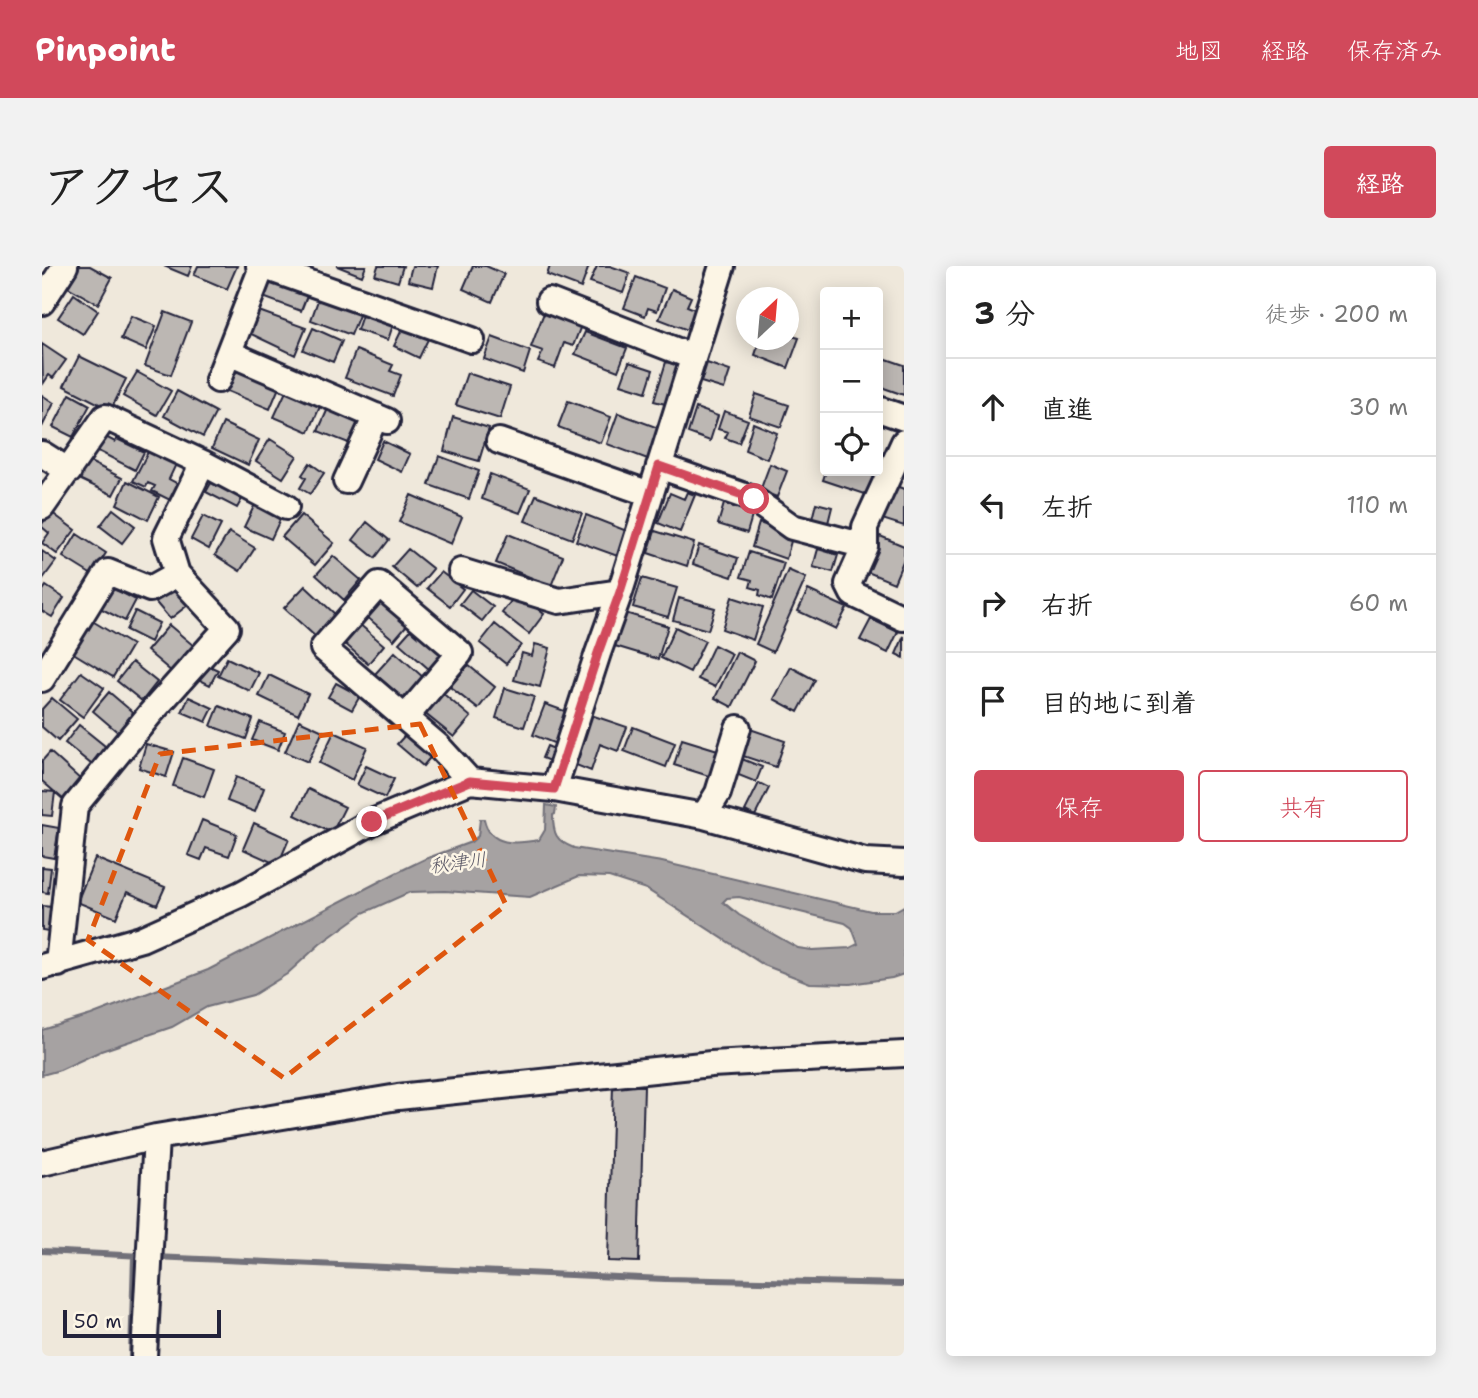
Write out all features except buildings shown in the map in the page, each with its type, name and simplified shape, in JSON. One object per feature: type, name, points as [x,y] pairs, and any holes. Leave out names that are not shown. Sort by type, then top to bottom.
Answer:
[{"type":"street","points":[[42,302],[65,266]]},
{"type":"street","points":[[218,380],[261,266],[472,340]]},
{"type":"street","points":[[554,789],[620,592],[722,266]]},
{"type":"street","points":[[550,301],[693,357]]},
{"type":"street","points":[[229,353],[382,418],[346,481]]},
{"type":"street","points":[[883,411],[904,418]]},
{"type":"street","points":[[42,508],[105,417],[203,463],[286,507]]},
{"type":"street","points":[[499,441],[650,494]]},
{"type":"street","points":[[903,618],[853,594],[848,584],[865,546],[865,527],[904,442]]},
{"type":"street","points":[[42,454],[69,471]]},
{"type":"street","points":[[203,463],[166,538],[177,574],[227,628],[75,806],[50,966],[141,939],[241,894],[372,822],[470,781],[554,789],[704,816],[864,861],[904,863]]},
{"type":"street","points":[[659,466],[754,499],[792,527],[865,546]]},
{"type":"street","points":[[461,571],[559,601],[620,592]]},
{"type":"street","points":[[42,679],[49,653],[108,572],[150,589],[177,574]]},
{"type":"street","points":[[405,718],[460,653],[379,584],[323,648],[405,718],[439,747],[470,781]]},
{"type":"street","points":[[704,816],[718,793],[738,728]]},
{"type":"street","points":[[42,1163],[156,1137],[398,1097],[711,1064],[904,1054]]},
{"type":"street","points":[[144,1356],[156,1137]]},
{"type":"highlighted area","points":[[420,724],[506,905],[284,1078],[88,940],[160,754]]},
{"type":"water","name":"秋津川","points":[[546,805],[556,807],[553,822],[557,836],[563,843],[574,848],[662,862],[871,911],[895,911],[904,906],[904,974],[850,984],[810,983],[764,965],[646,889],[609,877],[579,876],[530,897],[445,891],[410,892],[363,913],[320,944],[287,974],[253,995],[207,1007],[172,1027],[42,1075],[42,1030],[91,1015],[208,970],[394,874],[471,842],[478,836],[480,819],[484,819],[492,835],[505,842],[539,840],[545,830]],"holes":[[[739,897],[845,923],[852,928],[858,944],[850,948],[798,948],[739,915],[723,902],[727,898]]]},
{"type":"waterway","points":[[42,1251],[143,1256]]},
{"type":"waterway","points":[[131,1356],[134,1256]]},
{"type":"waterway","points":[[154,1257],[665,1279],[904,1284]]},
{"type":"route","points":[[372,822],[470,781],[554,789],[659,466],[754,499]]}]
